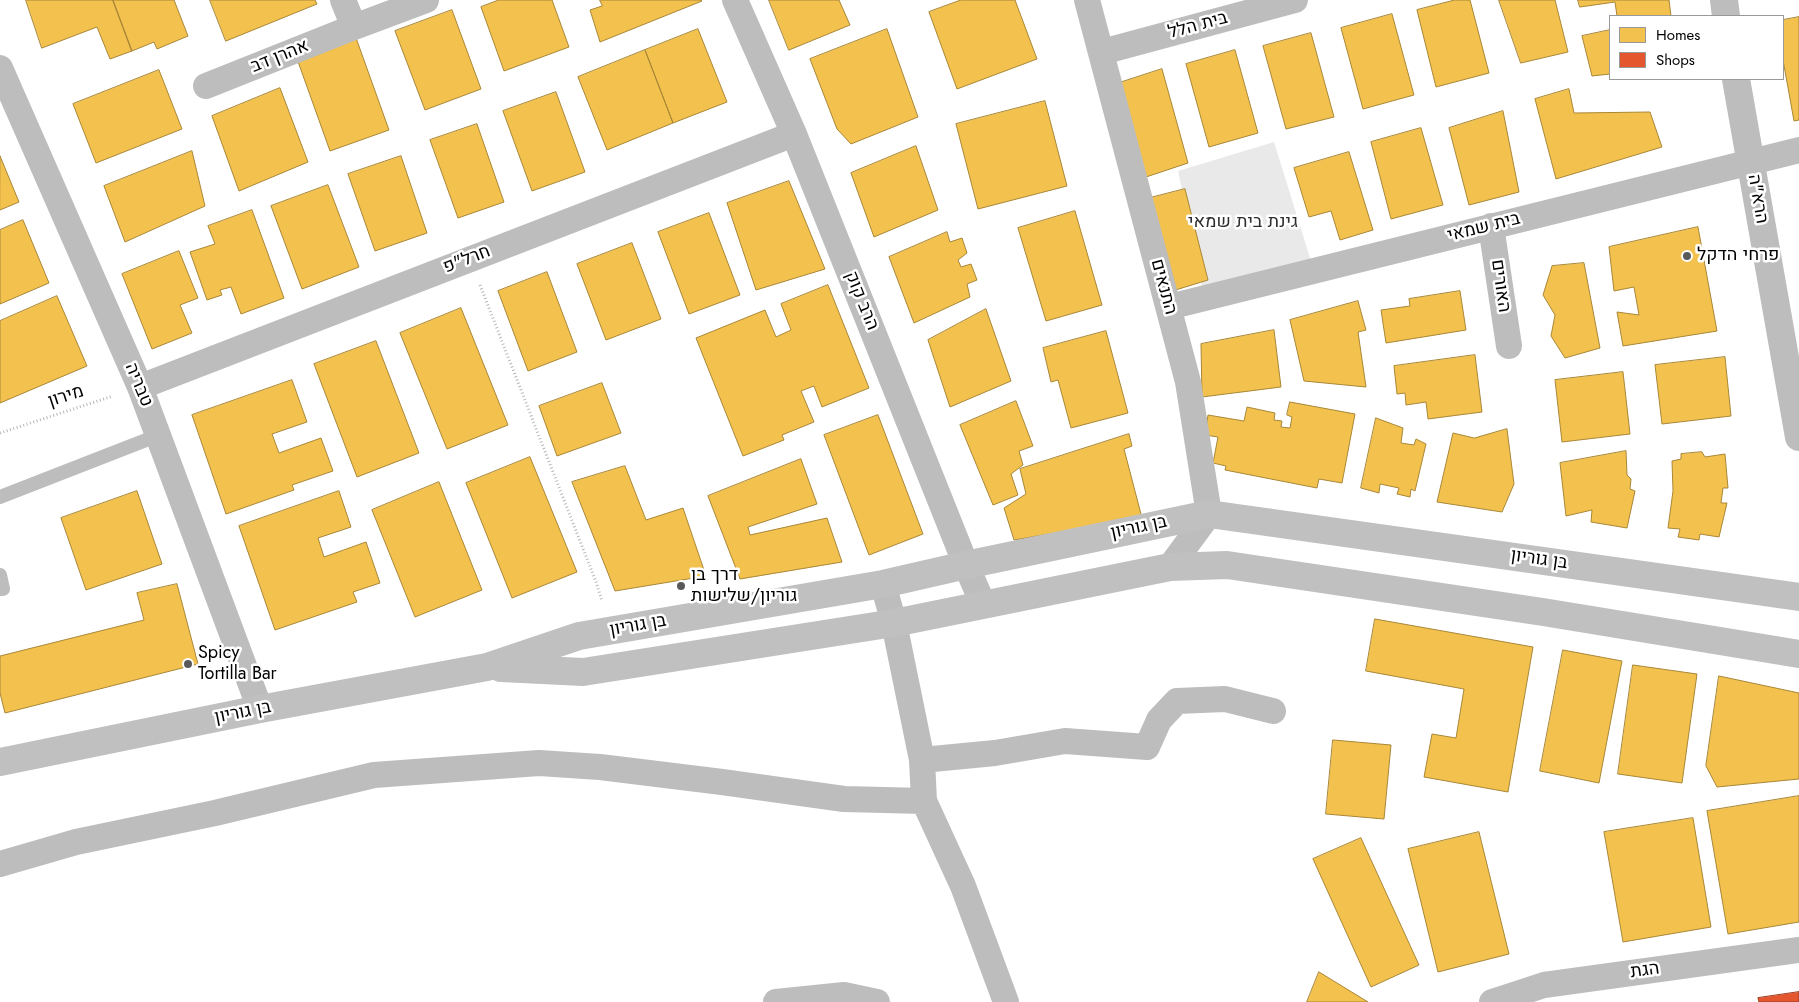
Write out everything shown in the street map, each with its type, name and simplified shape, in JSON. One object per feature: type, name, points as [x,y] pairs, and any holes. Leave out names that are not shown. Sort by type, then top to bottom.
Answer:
[{"type":"main road","name":"בן גוריון","points":[[0,762],[260,709],[487,667],[579,636],[883,584],[1209,514],[1799,596]]},
{"type":"main road","name":"בן גוריון","points":[[487,667],[584,672],[894,622],[1170,567],[1226,565],[1543,612],[1799,654]]},
{"type":"street","points":[[344,0],[354,27]]},
{"type":"street","name":"אהרן דב","points":[[206,86],[426,0]]},
{"type":"street","name":"הרב קוק","points":[[735,0],[794,134],[983,604]]},
{"type":"street","name":"התנאים","points":[[1087,0],[1188,382],[1209,514]]},
{"type":"street","name":"בית הלל","points":[[1102,52],[1295,0]]},
{"type":"street","points":[[1724,0],[1726,15]]},
{"type":"street","name":"טבריה","points":[[0,68],[140,387],[260,709]]},
{"type":"street","name":"הרא\"ה","points":[[1736,80],[1799,437]]},
{"type":"street","name":"חרל\"פ","points":[[140,387],[794,134]]},
{"type":"street","name":"בית שמאי","points":[[1168,307],[1799,150]]},
{"type":"street","name":"האורים","points":[[1491,226],[1509,346]]},
{"type":"street","points":[[1170,567],[1209,514]]},
{"type":"street","points":[[883,584],[894,622],[922,760],[924,801],[963,886],[1001,1001]]},
{"type":"street","points":[[922,760],[996,753],[1065,741],[1147,747],[1159,720],[1178,701],[1224,699],[1273,712]]},
{"type":"street","points":[[0,864],[76,842],[216,813],[374,775],[530,763],[610,768],[844,799],[924,801]]},
{"type":"street","name":"הגת","points":[[1492,1002],[1544,986],[1799,950]]},
{"type":"street","points":[[776,1002],[844,995],[877,1002]]},
{"type":"lane","points":[[0,497],[159,435]]},
{"type":"lane","points":[[0,575],[3,588],[0,589]]},
{"type":"path","points":[[470,259],[596,582],[611,630]]},
{"type":"path","name":"מירון","points":[[0,433],[140,387]]},
{"type":"green space","name":"גינת בית שמאי","points":[[1274,142],[1311,261],[1203,292],[1178,171]]},
{"type":"building: Homes","points":[[26,0],[113,0],[132,51],[110,59],[97,27],[42,48]]},
{"type":"building: Homes","points":[[113,0],[174,0],[188,36],[157,49],[154,42],[132,51]]},
{"type":"building: Homes","points":[[210,0],[315,0],[317,4],[226,41]]},
{"type":"building: Homes","points":[[499,0],[552,0],[569,47],[504,71],[481,7]]},
{"type":"building: Homes","points":[[600,0],[702,1],[600,42],[590,10],[602,6]]},
{"type":"building: Homes","points":[[769,0],[839,0],[850,25],[789,50]]},
{"type":"building: Homes","points":[[961,0],[1015,0],[1037,59],[957,89],[929,12]]},
{"type":"building: Homes","points":[[1455,0],[1470,0],[1489,73],[1436,87],[1417,10]]},
{"type":"building: Homes","points":[[1499,0],[1555,0],[1568,52],[1521,63]]},
{"type":"building: Homes","points":[[1578,0],[1669,0],[1671,15],[1617,15],[1615,2],[1580,7]]},
{"type":"building: Homes","points":[[452,10],[481,89],[425,110],[395,31]]},
{"type":"building: Homes","points":[[1392,14],[1414,95],[1363,109],[1341,28]]},
{"type":"building: Homes","points":[[1799,17],[1799,120],[1794,121],[1784,66],[1784,20]]},
{"type":"building: Homes","points":[[698,29],[727,102],[673,123],[645,50]]},
{"type":"building: Homes","points":[[887,29],[918,117],[851,144],[837,129],[810,59]]},
{"type":"building: Homes","points":[[1609,30],[1609,74],[1592,76],[1582,36]]},
{"type":"building: Homes","points":[[1311,33],[1334,117],[1286,129],[1263,46]]},
{"type":"building: Homes","points":[[355,35],[389,130],[330,151],[296,56]]},
{"type":"building: Homes","points":[[645,50],[673,123],[607,150],[578,77]]},
{"type":"building: Homes","points":[[1235,50],[1258,133],[1209,147],[1186,64]]},
{"type":"building: Homes","points":[[1162,69],[1188,163],[1140,179],[1116,84]]},
{"type":"building: Homes","points":[[159,70],[182,129],[96,163],[73,104]]},
{"type":"building: Homes","points":[[280,88],[308,162],[239,191],[212,116]]},
{"type":"building: Homes","points":[[1569,89],[1574,113],[1650,112],[1662,147],[1556,179],[1535,99]]},
{"type":"building: Homes","points":[[556,92],[585,172],[532,191],[503,111]]},
{"type":"building: Homes","points":[[1045,101],[1067,186],[978,209],[956,124]]},
{"type":"building: Homes","points":[[1503,111],[1519,192],[1469,205],[1449,128]]},
{"type":"building: Homes","points":[[477,124],[504,202],[458,218],[430,140]]},
{"type":"building: Homes","points":[[1421,128],[1443,205],[1391,219],[1371,142]]},
{"type":"building: Homes","points":[[916,146],[938,210],[874,237],[851,173]]},
{"type":"building: Homes","points":[[192,151],[205,206],[125,242],[104,186]]},
{"type":"building: Homes","points":[[1349,152],[1373,230],[1340,240],[1331,211],[1309,217],[1294,168]]},
{"type":"building: Homes","points":[[0,156],[19,202],[0,210]]},
{"type":"building: Homes","points":[[401,156],[427,233],[375,251],[348,174]]},
{"type":"building: Homes","points":[[789,181],[825,269],[756,290],[727,203]]},
{"type":"building: Homes","points":[[328,185],[359,267],[302,289],[271,206]]},
{"type":"building: Homes","points":[[1185,189],[1208,280],[1169,292],[1146,199]]},
{"type":"building: Homes","points":[[252,210],[284,298],[241,314],[231,287],[220,290],[222,295],[207,300],[190,252],[215,244],[208,226]]},
{"type":"building: Homes","points":[[1075,211],[1102,305],[1046,321],[1018,228]]},
{"type":"building: Homes","points":[[709,213],[740,295],[689,314],[658,232]]},
{"type":"building: Homes","points":[[23,220],[49,283],[0,304],[0,230]]},
{"type":"building: Homes","points":[[1698,227],[1717,331],[1623,346],[1617,312],[1639,315],[1634,287],[1614,291],[1609,247]]},
{"type":"building: Homes","points":[[947,232],[950,242],[962,238],[967,253],[958,260],[961,267],[971,264],[977,280],[967,284],[970,297],[914,323],[889,257]]},
{"type":"building: Homes","points":[[632,243],[661,319],[606,340],[577,264]]},
{"type":"building: Homes","points":[[179,251],[198,298],[180,305],[192,333],[152,349],[122,274]]},
{"type":"building: Homes","points":[[1584,263],[1600,348],[1565,358],[1551,336],[1555,315],[1543,295],[1552,266]]},
{"type":"building: Homes","points":[[547,272],[577,352],[528,371],[498,291]]},
{"type":"building: Homes","points":[[828,285],[869,388],[822,407],[814,386],[801,391],[814,422],[782,435],[784,440],[743,456],[696,338],[765,310],[776,337],[791,330],[781,304]]},
{"type":"building: Homes","points":[[1460,291],[1466,330],[1386,343],[1381,310],[1410,306],[1409,299]]},
{"type":"building: Homes","points":[[57,296],[87,366],[0,403],[0,321]]},
{"type":"building: Homes","points":[[1358,301],[1366,330],[1358,332],[1366,387],[1304,381],[1290,320]]},
{"type":"building: Homes","points":[[461,308],[508,425],[447,449],[400,333]]},
{"type":"building: Homes","points":[[986,309],[1011,381],[950,407],[928,340]]},
{"type":"building: Homes","points":[[1274,330],[1281,387],[1202,397],[1201,344]]},
{"type":"building: Homes","points":[[1106,331],[1128,413],[1071,428],[1058,380],[1051,382],[1043,348]]},
{"type":"building: Homes","points":[[376,341],[419,453],[357,477],[314,364]]},
{"type":"building: Homes","points":[[1475,355],[1482,412],[1428,419],[1426,402],[1406,405],[1405,393],[1397,394],[1394,366]]},
{"type":"building: Homes","points":[[1725,357],[1731,416],[1662,424],[1655,365]]},
{"type":"building: Homes","points":[[1623,372],[1630,434],[1562,442],[1555,380]]},
{"type":"building: Homes","points":[[292,380],[307,422],[272,434],[279,453],[321,438],[333,471],[292,485],[294,490],[226,514],[192,415]]},
{"type":"building: Homes","points":[[602,383],[621,433],[557,456],[539,406]]},
{"type":"building: Homes","points":[[1016,401],[1033,446],[1019,451],[1023,465],[1011,474],[1018,495],[993,505],[960,425]]},
{"type":"building: Homes","points":[[1290,402],[1355,414],[1342,483],[1319,479],[1317,488],[1225,470],[1226,466],[1213,463],[1218,437],[1205,435],[1208,415],[1244,421],[1247,407],[1275,413],[1274,420],[1282,421],[1281,427],[1290,428],[1292,417],[1287,415]]},
{"type":"building: Homes","points":[[878,415],[923,534],[869,555],[824,435]]},
{"type":"building: Homes","points":[[1376,418],[1403,428],[1401,443],[1414,445],[1416,439],[1426,444],[1415,491],[1411,489],[1410,497],[1397,494],[1399,488],[1380,484],[1379,493],[1361,488]]},
{"type":"building: Homes","points":[[1507,429],[1514,484],[1502,512],[1437,502],[1453,433],[1474,438]]},
{"type":"building: Homes","points":[[1129,434],[1132,446],[1124,449],[1142,518],[1014,540],[1004,508],[1026,494],[1020,469]]},
{"type":"building: Homes","points":[[1626,451],[1627,475],[1631,479],[1630,489],[1635,491],[1627,528],[1591,522],[1592,510],[1566,516],[1560,463]]},
{"type":"building: Homes","points":[[1702,452],[1705,457],[1725,454],[1728,488],[1723,488],[1721,503],[1727,503],[1719,537],[1700,534],[1699,540],[1678,537],[1680,529],[1668,528],[1673,491],[1672,461],[1681,459],[1681,454]]},
{"type":"building: Homes","points":[[530,457],[577,572],[512,598],[466,483]]},
{"type":"building: Homes","points":[[801,459],[817,504],[748,527],[750,535],[827,518],[842,562],[740,579],[708,496]]},
{"type":"building: Homes","points":[[625,466],[646,520],[683,508],[706,576],[615,591],[572,482]]},
{"type":"building: Homes","points":[[439,482],[482,590],[415,617],[372,510]]},
{"type":"building: Homes","points":[[137,491],[162,564],[86,590],[61,518]]},
{"type":"building: Homes","points":[[339,491],[351,527],[318,538],[324,557],[366,542],[380,583],[353,592],[357,602],[275,630],[239,526]]},
{"type":"building: Homes","points":[[177,584],[198,664],[5,713],[0,693],[0,656],[144,620],[137,593]]},
{"type":"building: Homes","points":[[1375,619],[1533,647],[1508,792],[1424,777],[1432,734],[1456,738],[1464,689],[1366,671]]},
{"type":"building: Homes","points":[[1563,650],[1622,661],[1599,783],[1540,771]]},
{"type":"building: Homes","points":[[1633,665],[1697,674],[1682,783],[1618,774]]},
{"type":"building: Homes","points":[[1719,676],[1799,693],[1799,779],[1717,787],[1706,766]]},
{"type":"building: Homes","points":[[1333,740],[1391,745],[1384,819],[1326,814]]},
{"type":"building: Homes","points":[[1799,796],[1799,922],[1728,934],[1707,811]]},
{"type":"building: Homes","points":[[1693,818],[1711,927],[1623,942],[1604,832]]},
{"type":"building: Homes","points":[[1479,832],[1509,954],[1438,972],[1408,849]]},
{"type":"building: Homes","points":[[1361,838],[1419,965],[1371,987],[1313,859]]},
{"type":"building: Homes","points":[[1319,972],[1368,1002],[1307,1002]]},
{"type":"building: Shops","points":[[1799,992],[1799,1002],[1759,1002],[1758,998]]},
{"type":"place","name":"פרחי הדקל","points":[[1687,256]]},
{"type":"place","name":"דרך בן גוריון/שלישות","points":[[681,586]]},
{"type":"place","name":"Spicy Tortilla Bar","points":[[188,664]]}]
